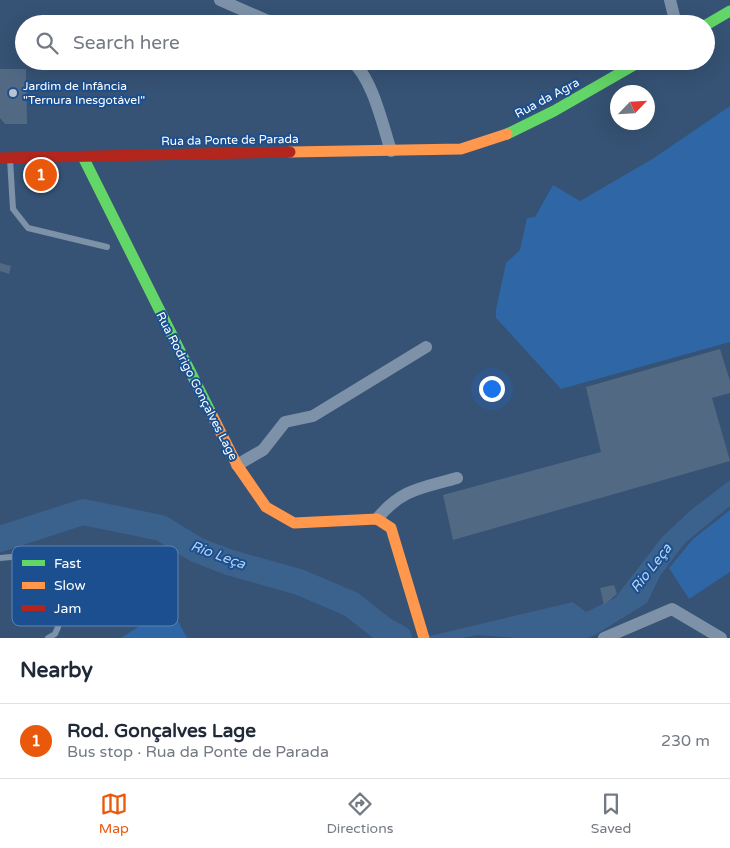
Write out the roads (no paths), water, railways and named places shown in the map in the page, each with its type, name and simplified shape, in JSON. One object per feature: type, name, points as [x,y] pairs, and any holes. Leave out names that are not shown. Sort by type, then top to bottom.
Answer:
[{"type":"main road","points":[[715,20],[730,11]]},
{"type":"main road","name":"Rua da Agra","points":[[461,149],[492,141],[534,122],[625,70]]},
{"type":"main road","name":"Rua da Ponte de Parada","points":[[5,158],[461,149]]},
{"type":"main road","name":"Rua Rodrigo Gonçalves Lage","points":[[84,157],[124,243],[237,465],[266,508],[294,523],[378,519]]},
{"type":"main road","points":[[378,519],[391,528],[424,638]]},
{"type":"street","points":[[220,0],[255,15]]},
{"type":"street","points":[[670,0],[674,15]]},
{"type":"street","points":[[360,70],[366,81],[391,151]]},
{"type":"street","points":[[237,465],[262,450],[285,422],[314,416],[426,347]]},
{"type":"street","points":[[378,519],[391,502],[415,490],[457,478]]},
{"type":"street","points":[[604,638],[672,609],[722,638]]},
{"type":"lane","points":[[5,158],[13,210],[28,228],[107,247]]},
{"type":"lane","points":[[48,638],[55,634],[58,626]]},
{"type":"water","points":[[730,480],[730,506],[685,543],[660,576],[647,603],[595,635],[587,638],[519,638],[477,635],[463,638],[429,638],[429,636],[573,602],[586,612],[615,598],[662,537],[691,510]]},
{"type":"waterway","name":"Rio Leça","points":[[0,539],[83,512],[161,528],[197,550],[228,562],[299,582],[351,604],[384,630],[399,638]]},
{"type":"place","name":"Jardim de Infância \"Ternura Inesgotável\"","points":[[13,93]]},
{"type":"place","name":"Rod. Gonçalves Lage","points":[[41,175]]}]
